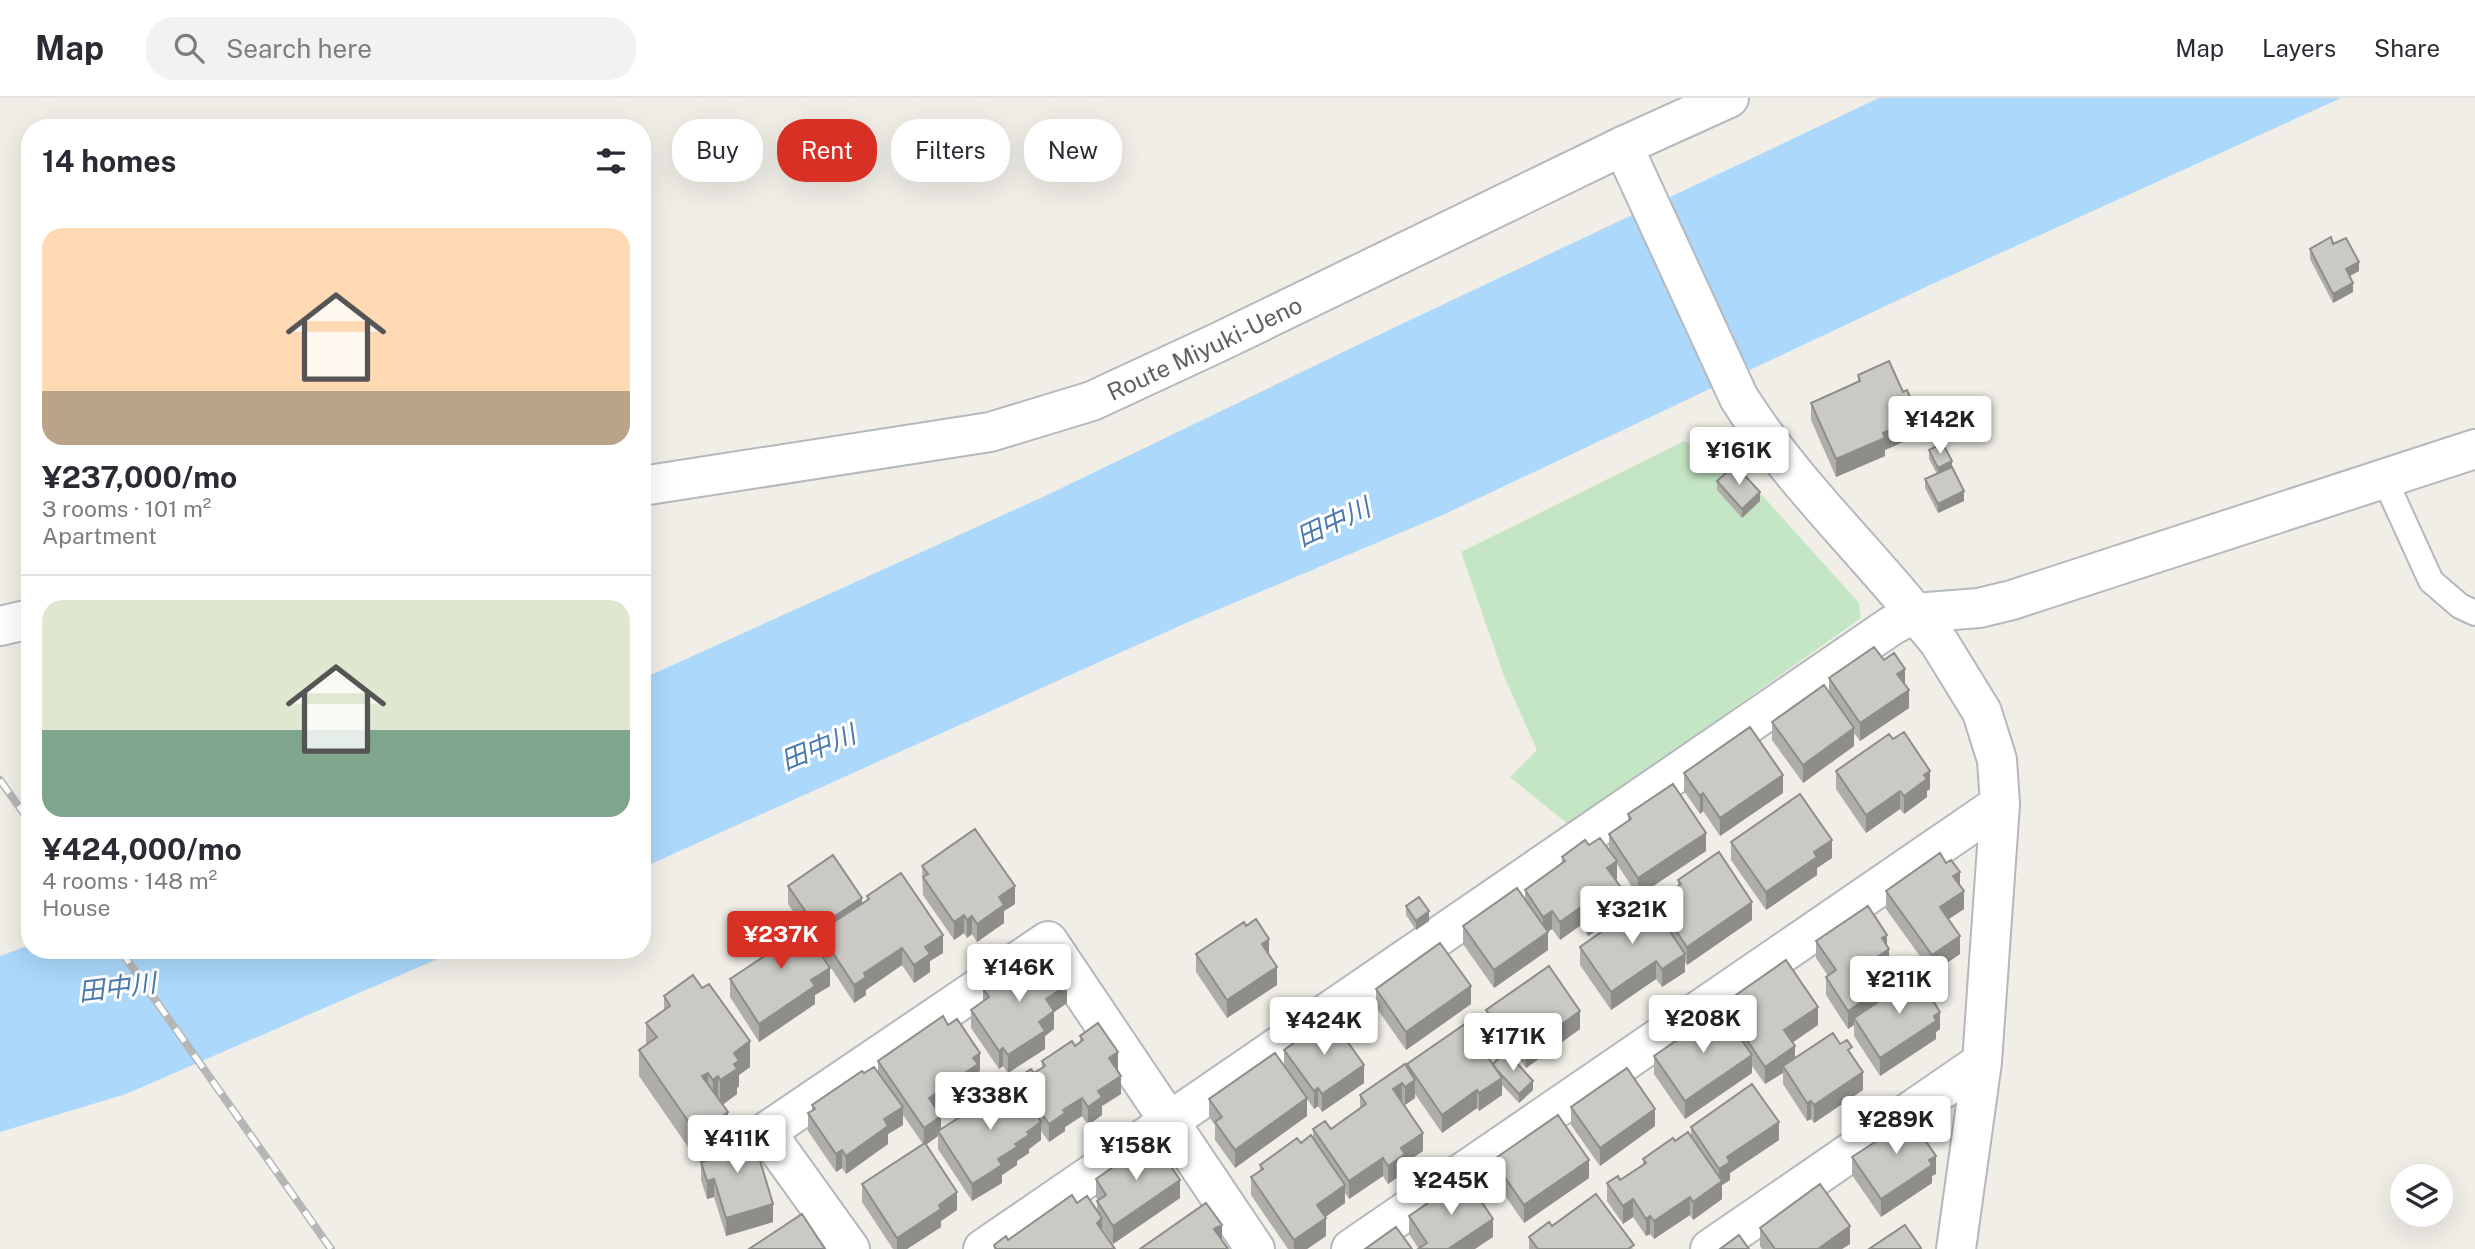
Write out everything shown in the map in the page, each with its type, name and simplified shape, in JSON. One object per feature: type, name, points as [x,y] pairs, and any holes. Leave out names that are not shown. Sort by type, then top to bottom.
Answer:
[{"type":"street","name":"Route Miyuki-Ueno","points":[[651,485],[990,432],[1092,401],[1219,342],[1630,162],[1729,98]]},
{"type":"street","points":[[1630,162],[1739,398],[1761,433],[1798,480],[1939,642],[1982,712],[1997,760],[2000,804],[1982,1062],[1956,1249]]},
{"type":"street","points":[[983,1249],[1891,626],[1915,613],[1979,608],[2012,600],[2475,449]]},
{"type":"street","points":[[0,626],[21,621]]},
{"type":"street","points":[[1351,1249],[2000,804]]},
{"type":"street","points":[[849,1249],[766,1132],[1048,941],[1171,1120],[1255,1249]]},
{"type":"street","points":[[1710,1249],[1982,1062]]},
{"type":"lane","points":[[2384,478],[2431,581],[2460,606],[2475,612]]},
{"type":"green space","points":[[1684,441],[1732,462],[1859,603],[1861,618],[1569,825],[1510,777],[1537,750],[1504,676],[1461,552]]},
{"type":"water","name":"田中川","points":[[1879,98],[2341,98],[1928,286],[1445,514],[1186,623],[651,864],[651,675],[1043,497]]},
{"type":"water","name":"田中川","points":[[21,948],[21,959],[437,959],[126,1094],[0,1132],[0,956]]},
{"type":"building","points":[[2331,237],[2333,244],[2346,238],[2359,262],[2346,269],[2353,283],[2333,294],[2310,249]]},
{"type":"building","points":[[1889,361],[1903,392],[1907,390],[1917,412],[1903,418],[1905,423],[1883,433],[1885,438],[1836,459],[1811,403],[1860,381],[1858,375]]},
{"type":"building","points":[[1937,446],[1939,450],[1944,446],[1952,461],[1938,468],[1929,450]]},
{"type":"building","points":[[1735,465],[1760,492],[1742,509],[1717,481]]},
{"type":"building","points":[[1952,467],[1964,491],[1938,504],[1925,479]]},
{"type":"building","points":[[1874,647],[1884,660],[1894,653],[1905,669],[1897,674],[1909,690],[1860,723],[1829,678]]},
{"type":"building","points":[[1824,685],[1854,728],[1803,765],[1772,722]]},
{"type":"building","points":[[1750,727],[1783,775],[1720,818],[1703,793],[1700,796],[1684,773]]},
{"type":"building","points":[[1904,732],[1930,771],[1924,775],[1927,779],[1904,796],[1900,791],[1866,815],[1836,771],[1889,734],[1893,739]]},
{"type":"building","points":[[1673,784],[1706,833],[1638,878],[1609,834],[1631,819],[1628,814]]},
{"type":"building","points":[[1800,794],[1832,840],[1814,852],[1817,857],[1766,892],[1731,842]]},
{"type":"building","points":[[975,829],[1015,886],[999,897],[1004,905],[977,924],[972,916],[967,920],[964,915],[954,922],[923,877],[928,874],[922,866]]},
{"type":"building","points":[[1600,838],[1617,861],[1607,868],[1625,893],[1588,918],[1581,907],[1560,922],[1552,911],[1543,917],[1525,890],[1565,861],[1562,857],[1585,840],[1589,845]]},
{"type":"building","points":[[1719,852],[1752,902],[1687,947],[1670,922],[1679,915],[1665,895],[1681,884],[1678,880]]},
{"type":"building","points":[[1940,853],[1946,863],[1951,860],[1960,872],[1953,876],[1964,891],[1940,907],[1960,936],[1932,955],[1886,891]]},
{"type":"building","points":[[833,855],[862,898],[817,928],[788,886]]},
{"type":"building","points":[[901,873],[943,935],[925,947],[930,954],[914,965],[902,948],[864,973],[866,977],[854,985],[822,936],[831,931],[828,926],[869,899],[867,896]]},
{"type":"building","points":[[1517,888],[1548,932],[1494,970],[1463,926]]},
{"type":"building","points":[[1419,897],[1429,911],[1416,921],[1406,906]]},
{"type":"building","points":[[1648,899],[1685,954],[1662,969],[1656,961],[1611,992],[1580,947]]},
{"type":"building","points":[[1868,906],[1887,935],[1882,938],[1889,949],[1864,966],[1880,989],[1848,1011],[1826,977],[1836,970],[1816,941]]},
{"type":"building","points":[[797,918],[804,931],[811,927],[822,943],[816,947],[830,968],[811,980],[815,986],[759,1024],[730,979],[769,953],[761,942]]},
{"type":"building","points":[[1256,919],[1269,939],[1262,944],[1277,967],[1227,1000],[1196,954],[1244,922],[1246,926]]},
{"type":"building","points":[[1440,943],[1471,986],[1406,1032],[1376,989]]},
{"type":"building","points":[[1032,957],[1038,967],[1050,959],[1067,985],[1046,999],[1054,1011],[1039,1022],[1045,1031],[1008,1055],[1003,1048],[999,1051],[971,1010],[989,997],[983,989]]},
{"type":"building","points":[[1786,960],[1818,1007],[1784,1030],[1795,1046],[1765,1067],[1723,1004]]},
{"type":"building","points":[[1549,966],[1580,1011],[1526,1050],[1502,1015],[1494,1020],[1486,1010]]},
{"type":"building","points":[[693,975],[702,988],[709,984],[750,1041],[734,1053],[739,1061],[734,1064],[737,1069],[720,1080],[718,1076],[713,1080],[708,1073],[702,1076],[728,1112],[697,1134],[639,1050],[657,1037],[646,1023],[670,1006],[664,996]]},
{"type":"building","points":[[1917,976],[1922,984],[1927,980],[1935,993],[1930,996],[1940,1012],[1934,1016],[1936,1021],[1880,1058],[1854,1018]]},
{"type":"building","points":[[1721,1010],[1752,1055],[1685,1101],[1654,1056],[1677,1040],[1675,1036],[1697,1021],[1699,1025]]},
{"type":"building","points":[[943,1016],[948,1025],[957,1019],[980,1053],[973,1058],[978,1064],[929,1098],[941,1116],[924,1128],[878,1061]]},
{"type":"building","points":[[1330,1017],[1364,1065],[1322,1094],[1318,1088],[1314,1091],[1284,1050]]},
{"type":"building","points":[[1098,1023],[1118,1052],[1109,1058],[1121,1076],[1098,1091],[1102,1097],[1088,1107],[1082,1098],[1063,1110],[1065,1113],[1049,1124],[1017,1078],[1031,1069],[1034,1073],[1045,1066],[1042,1061],[1072,1041],[1075,1046],[1083,1040],[1080,1036]]},
{"type":"building","points":[[1465,1024],[1502,1078],[1479,1093],[1477,1090],[1442,1115],[1407,1064]]},
{"type":"building","points":[[1833,1033],[1840,1044],[1847,1040],[1852,1047],[1848,1050],[1863,1072],[1814,1105],[1811,1101],[1807,1103],[1783,1066]]},
{"type":"building","points":[[1506,1051],[1533,1081],[1519,1094],[1493,1064]]},
{"type":"building","points":[[1275,1053],[1307,1098],[1235,1150],[1215,1122],[1222,1117],[1209,1099]]},
{"type":"building","points":[[1405,1064],[1415,1080],[1405,1087],[1402,1083],[1393,1089],[1423,1133],[1401,1148],[1405,1154],[1388,1166],[1383,1158],[1349,1181],[1313,1129],[1325,1121],[1331,1129],[1366,1104],[1360,1095]]},
{"type":"building","points":[[874,1067],[903,1107],[884,1119],[888,1126],[846,1156],[842,1150],[836,1154],[808,1113],[815,1109],[812,1105],[862,1071],[864,1073]]},
{"type":"building","points":[[1627,1068],[1655,1109],[1600,1148],[1571,1107]]},
{"type":"building","points":[[1015,1082],[1041,1122],[1027,1132],[1029,1135],[1015,1144],[1017,1147],[998,1159],[1002,1165],[972,1184],[938,1131]]},
{"type":"building","points":[[1752,1084],[1779,1122],[1727,1157],[1730,1162],[1719,1169],[1691,1127]]},
{"type":"building","points":[[1558,1115],[1589,1160],[1524,1205],[1493,1160]]},
{"type":"building","points":[[1907,1115],[1911,1120],[1916,1116],[1928,1134],[1923,1137],[1936,1156],[1929,1160],[1932,1165],[1881,1199],[1852,1157],[1875,1142],[1873,1138]]},
{"type":"building","points":[[1688,1132],[1722,1181],[1693,1202],[1690,1197],[1654,1221],[1650,1216],[1646,1219],[1633,1199],[1623,1206],[1607,1183],[1618,1176],[1620,1180],[1646,1163],[1643,1159],[1673,1138],[1675,1141]]},
{"type":"building","points":[[728,1134],[730,1140],[752,1134],[773,1204],[726,1218],[714,1179],[707,1181],[701,1162],[711,1159],[707,1146],[717,1143],[715,1137]]},
{"type":"building","points":[[1311,1135],[1345,1185],[1317,1205],[1326,1218],[1294,1240],[1251,1177],[1263,1169],[1260,1165],[1297,1138],[1301,1143]]},
{"type":"building","points":[[1152,1140],[1158,1149],[1163,1145],[1171,1157],[1166,1159],[1180,1180],[1113,1226],[1097,1201],[1106,1195],[1096,1179]]},
{"type":"building","points":[[925,1143],[957,1192],[939,1205],[941,1209],[897,1238],[862,1184]]},
{"type":"building","points":[[1460,1181],[1462,1184],[1466,1181],[1471,1188],[1476,1184],[1483,1196],[1479,1198],[1493,1219],[1448,1249],[1418,1249],[1427,1243],[1409,1216]]},
{"type":"building","points":[[1820,1184],[1850,1226],[1818,1249],[1775,1249],[1760,1228]]},
{"type":"building","points":[[1596,1194],[1634,1245],[1628,1249],[1538,1249],[1529,1237],[1549,1222],[1552,1226]]},
{"type":"building","points":[[1072,1195],[1077,1203],[1087,1196],[1102,1218],[1097,1223],[1115,1249],[996,1249],[994,1245],[1006,1236],[1008,1240]]},
{"type":"building","points":[[1206,1203],[1222,1225],[1214,1229],[1228,1249],[1140,1249]]},
{"type":"building","points":[[802,1214],[825,1249],[749,1249]]},
{"type":"building","points":[[1905,1225],[1921,1248],[1869,1249]]},
{"type":"building","points":[[1396,1227],[1412,1249],[1365,1249]]},
{"type":"building","points":[[1739,1235],[1749,1249],[1720,1249]]},
{"type":"railway","points":[[0,780],[21,809]]},
{"type":"railway","points":[[126,959],[331,1249]]}]
